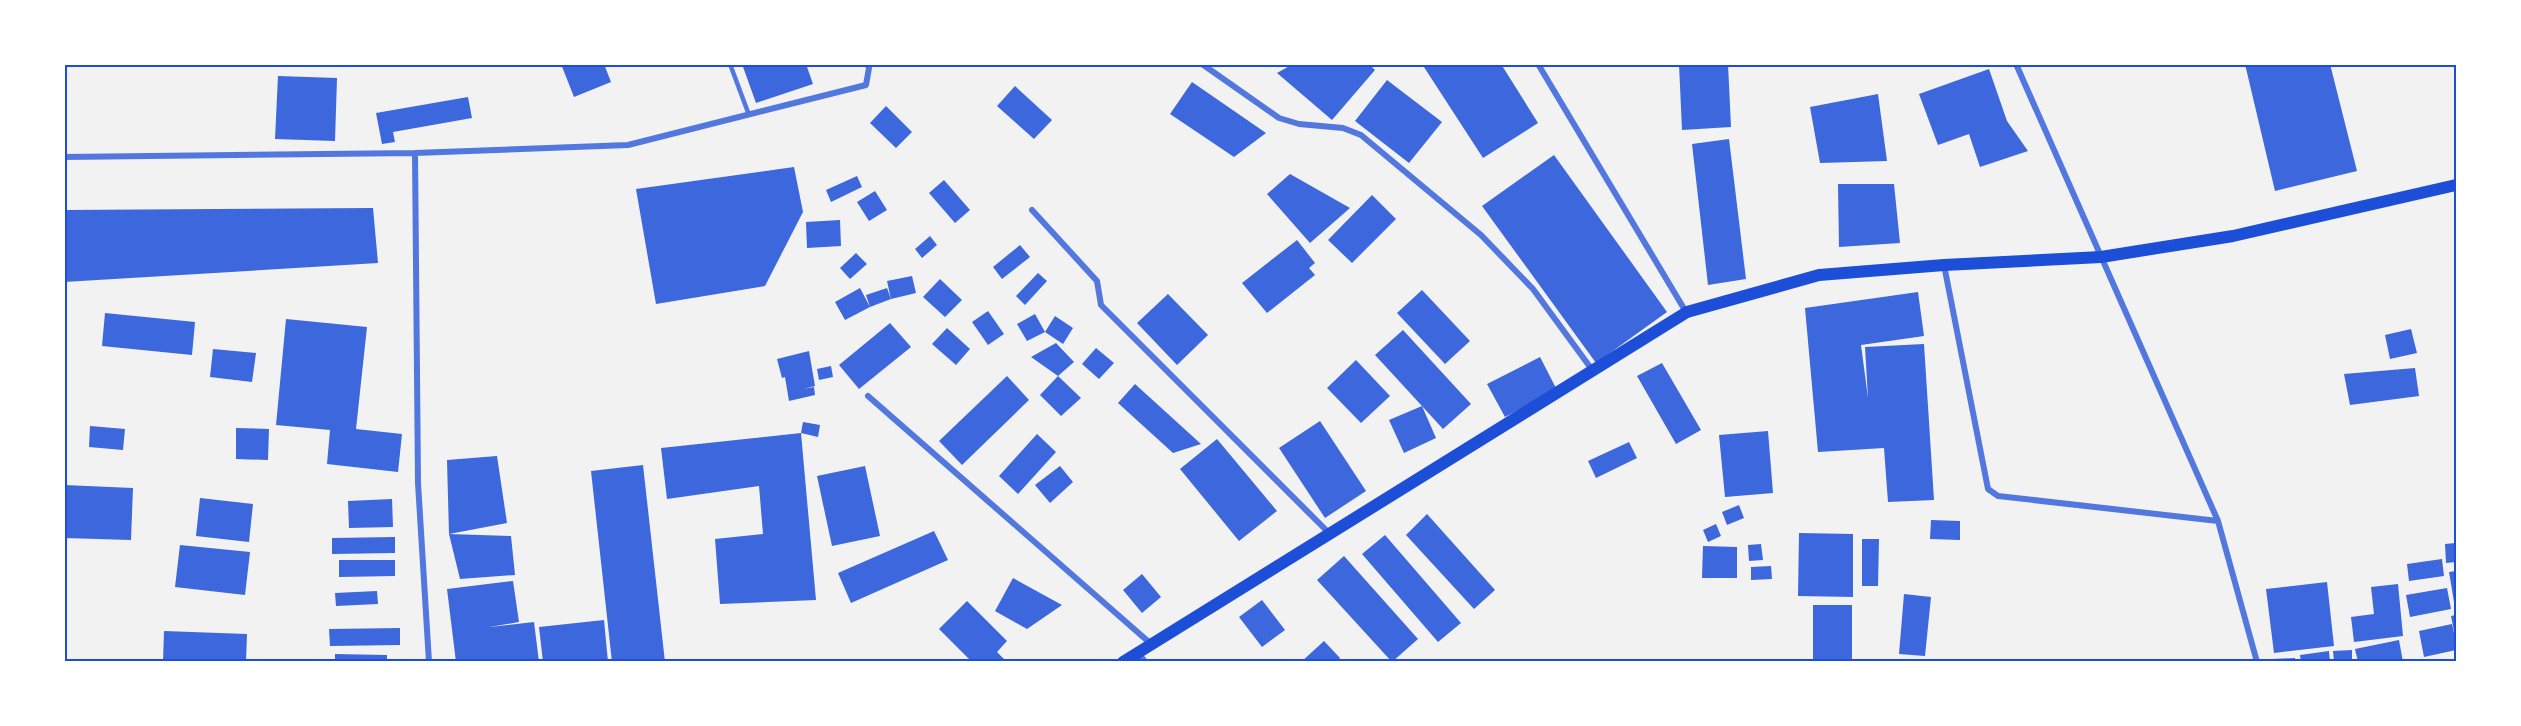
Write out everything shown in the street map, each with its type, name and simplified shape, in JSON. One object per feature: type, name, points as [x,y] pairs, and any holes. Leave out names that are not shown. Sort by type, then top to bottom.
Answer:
[{"type":"main road","points":[[1123,662],[1137,651],[1687,312],[1819,275],[1944,265],[2101,257],[2233,236],[2457,185]]},
{"type":"street","points":[[64,157],[415,153],[628,145],[866,85],[869,68],[867,64]]},
{"type":"street","points":[[1202,64],[1279,118],[1299,124],[1343,128],[1361,135],[1481,235],[1533,289],[1593,371]]},
{"type":"street","points":[[1538,64],[1687,312]]},
{"type":"street","points":[[2016,64],[2218,521],[2257,662]]},
{"type":"street","points":[[415,153],[418,483],[429,662]]},
{"type":"street","points":[[1032,210],[1097,281],[1101,305],[1329,533]]},
{"type":"street","points":[[1944,265],[1988,489],[1998,496],[2218,521]]},
{"type":"street","points":[[868,396],[1150,643]]},
{"type":"street","points":[[1137,651],[1145,662]]},
{"type":"lane","points":[[730,64],[749,115]]},
{"type":"building","points":[[561,64],[604,64],[611,82],[574,97]]},
{"type":"building","points":[[742,64],[806,64],[813,84],[756,103]]},
{"type":"building","points":[[1293,64],[1369,64],[1375,70],[1332,120],[1277,73]]},
{"type":"building","points":[[1422,64],[1501,64],[1538,123],[1483,158]]},
{"type":"building","points":[[1679,64],[1728,64],[1731,127],[1682,130]]},
{"type":"building","points":[[2245,64],[2330,64],[2357,171],[2275,191]]},
{"type":"building","points":[[1989,69],[2007,121],[2028,151],[1980,167],[1969,134],[1938,145],[1919,94]]},
{"type":"building","points":[[278,76],[337,78],[335,141],[275,139]]},
{"type":"building","points":[[1387,80],[1442,122],[1409,163],[1355,121]]},
{"type":"building","points":[[1192,82],[1266,133],[1234,157],[1170,114]]},
{"type":"building","points":[[1015,86],[1052,120],[1034,139],[997,106]]},
{"type":"building","points":[[1878,94],[1887,161],[1820,163],[1810,107]]},
{"type":"building","points":[[468,97],[472,118],[393,132],[395,142],[382,144],[376,113]]},
{"type":"building","points":[[886,106],[912,132],[896,148],[870,123]]},
{"type":"building","points":[[1729,139],[1746,279],[1708,285],[1692,144]]},
{"type":"building","points":[[1554,155],[1667,312],[1596,363],[1482,206]]},
{"type":"building","points":[[794,167],[803,212],[765,286],[656,304],[636,189]]},
{"type":"building","points":[[1290,174],[1350,208],[1310,243],[1267,194]]},
{"type":"building","points":[[857,176],[862,187],[831,202],[826,190]]},
{"type":"building","points":[[944,180],[970,210],[955,223],[929,193]]},
{"type":"building","points":[[1838,184],[1894,184],[1900,243],[1839,247]]},
{"type":"building","points":[[875,191],[887,210],[869,221],[857,202]]},
{"type":"building","points":[[1372,195],[1396,219],[1352,263],[1328,240]]},
{"type":"building","points":[[373,208],[378,263],[64,282],[64,210]]},
{"type":"building","points":[[840,220],[841,246],[807,248],[806,222]]},
{"type":"building","points":[[930,236],[937,245],[922,258],[915,249]]},
{"type":"building","points":[[1297,240],[1315,263],[1309,268],[1315,275],[1267,313],[1242,283]]},
{"type":"building","points":[[1020,245],[1030,257],[1002,279],[993,267]]},
{"type":"building","points":[[856,253],[867,264],[850,279],[840,268]]},
{"type":"building","points":[[1038,273],[1047,281],[1025,305],[1016,296]]},
{"type":"building","points":[[912,276],[916,293],[891,299],[887,281]]},
{"type":"building","points":[[940,279],[962,300],[945,317],[923,297]]},
{"type":"building","points":[[860,288],[870,307],[845,320],[835,302]]},
{"type":"building","points":[[887,288],[891,299],[870,307],[866,295]]},
{"type":"building","points":[[1422,290],[1470,341],[1445,364],[1397,313]]},
{"type":"building","points":[[1918,292],[1924,336],[1861,345],[1868,398],[1865,347],[1924,344],[1934,500],[1888,502],[1884,448],[1818,452],[1805,308]]},
{"type":"building","points":[[1168,294],[1208,335],[1177,365],[1137,323]]},
{"type":"building","points":[[988,311],[1004,334],[988,345],[972,322]]},
{"type":"building","points":[[105,313],[195,322],[192,355],[102,346]]},
{"type":"building","points":[[1035,314],[1045,332],[1027,341],[1017,324]]},
{"type":"building","points":[[1055,316],[1073,328],[1063,344],[1045,332]]},
{"type":"building","points":[[286,319],[367,327],[356,429],[402,434],[398,472],[327,464],[330,430],[276,425]]},
{"type":"building","points":[[890,323],[911,347],[859,389],[839,365]]},
{"type":"building","points":[[947,328],[970,349],[956,365],[932,344]]},
{"type":"building","points":[[2411,329],[2417,353],[2390,359],[2385,335]]},
{"type":"building","points":[[1403,330],[1471,404],[1443,429],[1375,355]]},
{"type":"building","points":[[1056,343],[1074,362],[1058,376],[1031,357]]},
{"type":"building","points":[[1096,348],[1114,363],[1099,379],[1082,364]]},
{"type":"building","points":[[213,349],[256,353],[252,382],[210,377]]},
{"type":"building","points":[[809,351],[815,386],[804,389],[814,387],[815,395],[789,401],[785,377],[782,378],[777,359]]},
{"type":"building","points":[[1540,357],[1557,390],[1505,417],[1487,384]]},
{"type":"building","points":[[1356,360],[1390,396],[1361,423],[1327,388]]},
{"type":"building","points":[[1662,363],[1701,430],[1676,444],[1637,376]]},
{"type":"building","points":[[831,366],[833,377],[819,380],[817,369]]},
{"type":"building","points":[[2415,368],[2419,396],[2350,405],[2344,374]]},
{"type":"building","points":[[1007,376],[1029,400],[962,465],[939,441]]},
{"type":"building","points":[[1058,376],[1081,398],[1061,416],[1040,395]]},
{"type":"building","points":[[1135,384],[1201,444],[1173,453],[1118,403]]},
{"type":"building","points":[[1422,406],[1436,438],[1404,453],[1389,420]]},
{"type":"building","points":[[1320,421],[1366,491],[1325,518],[1279,448]]},
{"type":"building","points":[[803,422],[820,425],[818,437],[801,433]]},
{"type":"building","points":[[90,426],[125,429],[123,450],[89,447]]},
{"type":"building","points":[[236,428],[269,429],[268,460],[236,459]]},
{"type":"building","points":[[1768,431],[1773,493],[1725,497],[1719,435]]},
{"type":"building","points":[[801,433],[816,600],[720,604],[715,539],[763,534],[759,486],[667,499],[661,448]]},
{"type":"building","points":[[1037,434],[1056,452],[1018,494],[999,476]]},
{"type":"building","points":[[1217,439],[1277,511],[1239,541],[1180,469]]},
{"type":"building","points":[[1629,442],[1637,458],[1596,478],[1588,461]]},
{"type":"building","points":[[497,456],[507,523],[449,534],[447,460]]},
{"type":"building","points":[[643,465],[665,662],[612,662],[591,471]]},
{"type":"building","points":[[865,466],[880,536],[832,546],[817,476]]},
{"type":"building","points":[[1060,466],[1073,482],[1050,503],[1035,485]]},
{"type":"building","points":[[64,485],[133,488],[131,540],[64,538]]},
{"type":"building","points":[[200,498],[253,504],[249,542],[196,536]]},
{"type":"building","points":[[392,499],[393,527],[349,528],[348,501]]},
{"type":"building","points":[[1739,505],[1744,518],[1727,525],[1722,512]]},
{"type":"building","points":[[1427,514],[1495,590],[1474,609],[1406,535]]},
{"type":"building","points":[[1931,520],[1960,521],[1960,540],[1930,539]]},
{"type":"building","points":[[1716,524],[1721,536],[1708,542],[1703,530]]},
{"type":"building","points":[[934,531],[948,560],[851,603],[838,573]]},
{"type":"building","points":[[1799,533],[1853,534],[1853,597],[1798,596]]},
{"type":"building","points":[[449,534],[511,536],[515,575],[460,579]]},
{"type":"building","points":[[1385,535],[1461,623],[1438,642],[1362,554]]},
{"type":"building","points":[[395,537],[395,553],[332,554],[332,538]]},
{"type":"building","points":[[1862,539],[1879,539],[1878,586],[1862,586]]},
{"type":"building","points":[[2456,543],[2456,562],[2446,563],[2445,544]]},
{"type":"building","points":[[1761,544],[1763,560],[1749,561],[1748,545]]},
{"type":"building","points":[[180,545],[250,552],[245,595],[175,587]]},
{"type":"building","points":[[1703,546],[1737,547],[1737,578],[1702,578]]},
{"type":"building","points":[[1344,556],[1418,639],[1392,662],[1317,580]]},
{"type":"building","points":[[2442,559],[2444,576],[2409,581],[2407,564]]},
{"type":"building","points":[[339,560],[395,560],[395,576],[339,577]]},
{"type":"building","points":[[1771,566],[1772,579],[1751,580],[1751,567]]},
{"type":"building","points":[[2456,571],[2456,608],[2455,608],[2449,572]]},
{"type":"building","points":[[1142,574],[1161,597],[1142,613],[1123,590]]},
{"type":"building","points":[[1013,578],[1062,605],[1027,629],[995,611]]},
{"type":"building","points":[[513,581],[519,622],[490,627],[534,622],[539,662],[456,662],[447,589]]},
{"type":"building","points":[[2327,582],[2334,646],[2274,653],[2266,589]]},
{"type":"building","points":[[2398,584],[2403,636],[2354,642],[2351,617],[2374,614],[2371,587]]},
{"type":"building","points":[[2447,588],[2451,609],[2410,617],[2406,595]]},
{"type":"building","points":[[377,591],[378,604],[336,606],[335,593]]},
{"type":"building","points":[[1904,594],[1931,597],[1925,656],[1899,654]]},
{"type":"building","points":[[1262,600],[1285,630],[1262,647],[1239,617]]},
{"type":"building","points":[[967,601],[1007,641],[997,652],[1007,662],[972,662],[939,629]]},
{"type":"building","points":[[1813,605],[1852,605],[1852,662],[1813,662]]},
{"type":"building","points":[[2456,615],[2456,636],[2455,636],[2451,616]]},
{"type":"building","points":[[604,620],[608,662],[543,662],[539,627]]},
{"type":"building","points":[[2452,624],[2456,636],[2456,650],[2424,657],[2419,631]]},
{"type":"building","points":[[400,628],[400,645],[330,646],[329,629]]},
{"type":"building","points":[[164,631],[247,634],[246,662],[163,662]]},
{"type":"building","points":[[2399,640],[2403,662],[2358,662],[2355,649]]},
{"type":"building","points":[[1324,641],[1340,658],[1337,662],[1301,662]]},
{"type":"building","points":[[2352,650],[2352,662],[2334,662],[2333,651]]},
{"type":"building","points":[[2329,651],[2330,662],[2301,662],[2300,655]]},
{"type":"building","points":[[335,654],[387,655],[387,662],[335,662]]},
{"type":"building","points":[[2295,658],[2295,662],[2272,662],[2272,659]]}]
